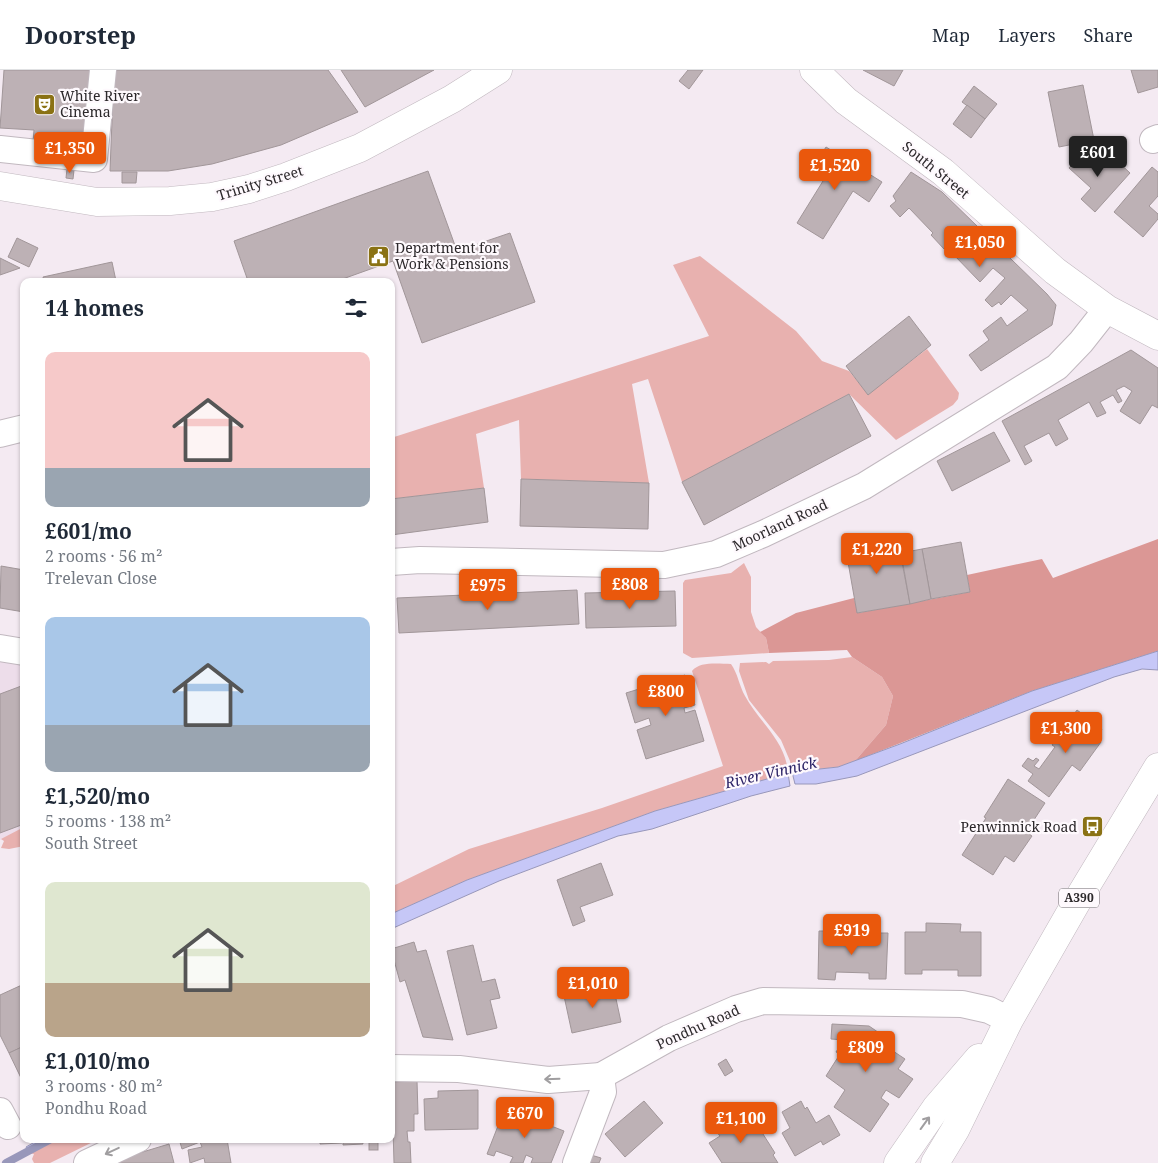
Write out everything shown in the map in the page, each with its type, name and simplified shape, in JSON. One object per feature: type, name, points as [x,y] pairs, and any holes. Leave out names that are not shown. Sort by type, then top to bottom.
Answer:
[{"type":"main road","name":"Trinity Street","points":[[0,186],[38,194],[97,202],[170,201],[219,196],[286,177],[360,148],[444,103],[498,70]]},
{"type":"main road","name":"South Street","points":[[814,70],[846,101],[942,172],[1055,271],[1107,309],[1158,336]]},
{"type":"main road","name":"A390","points":[[935,1163],[955,1130],[1006,1026],[1080,896],[1158,768]]},
{"type":"main road","name":"A390","points":[[898,1163],[936,1108],[1006,1026]]},
{"type":"street","points":[[0,149],[94,159],[100,129],[103,70]]},
{"type":"street","name":"Moorland Road","points":[[395,562],[448,560],[664,565],[716,554],[864,486],[1057,367],[1081,342],[1107,309]]},
{"type":"street","points":[[0,434],[20,429]]},
{"type":"street","points":[[0,648],[20,651]]},
{"type":"street","name":"Pondhu Road","points":[[395,1068],[459,1069],[548,1080],[601,1076],[669,1038],[736,1009],[763,1001],[962,1004],[989,1010],[1006,1026]]},
{"type":"street","points":[[576,1163],[603,1092],[601,1076]]},
{"type":"street","points":[[87,1163],[130,1143]]},
{"type":"shaded area","points":[[700,256],[796,331],[822,361],[849,371],[868,394],[927,349],[959,393],[958,399],[953,405],[896,440],[849,394],[682,482],[648,379],[632,384],[649,483],[521,479],[519,420],[476,434],[484,488],[395,499],[395,437],[709,336],[673,265]]},
{"type":"shaded area","points":[[1158,539],[1158,651],[1032,691],[855,761],[886,725],[893,696],[882,677],[852,657],[847,650],[769,653],[766,638],[760,632],[796,613],[854,598],[858,613],[970,592],[967,575],[1042,559],[1053,578]]},
{"type":"shaded area","points":[[744,563],[751,577],[751,612],[756,627],[766,638],[769,653],[692,658],[683,653],[683,583],[685,580],[731,573]]},
{"type":"shaded area","points":[[0,652],[20,658],[20,832],[0,840]]},
{"type":"shaded area","points":[[852,657],[882,677],[893,696],[886,725],[855,761],[838,767],[792,772],[790,761],[781,740],[749,700],[739,671],[740,663],[766,662],[769,664],[773,661],[829,660]]},
{"type":"shaded area","points":[[705,664],[731,664],[745,696],[777,741],[786,762],[788,773],[655,811],[467,880],[395,912],[395,885],[469,849],[602,808],[723,766],[692,671]]},
{"type":"shaded area","points":[[20,829],[20,847],[9,849],[1,848],[4,841],[1,839]]},
{"type":"shaded area","points":[[48,1143],[91,1143],[50,1163],[34,1163],[32,1159],[34,1154],[29,1153]]},
{"type":"water","points":[[1158,651],[1158,670],[1142,669],[1114,677],[857,776],[816,784],[795,784],[792,772],[838,767],[1032,691]]},
{"type":"water","points":[[788,773],[790,786],[751,796],[652,829],[618,836],[499,881],[395,927],[395,912],[467,880],[655,811]]},
{"type":"water","points":[[33,1143],[48,1143],[29,1153],[26,1147]]},
{"type":"building","name":"White River Cinema","points":[[4,70],[90,70],[85,145],[33,142],[34,130],[0,128]]},
{"type":"building","points":[[114,70],[328,70],[358,112],[281,145],[212,164],[168,171],[110,171]]},
{"type":"building","points":[[341,70],[434,70],[365,107]]},
{"type":"building","points":[[688,70],[703,70],[689,89],[679,81]]},
{"type":"building","points":[[863,70],[903,70],[894,86]]},
{"type":"building","points":[[1131,70],[1158,70],[1158,87],[1138,93]]},
{"type":"building","points":[[1083,85],[1094,140],[1059,147],[1048,92]]},
{"type":"building","points":[[974,86],[997,104],[985,119],[962,102]]},
{"type":"building","points":[[967,105],[985,119],[971,138],[953,124]]},
{"type":"building","points":[[826,147],[882,182],[869,202],[853,191],[823,239],[797,223],[823,181],[810,173]]},
{"type":"building","points":[[1087,148],[1107,165],[1114,158],[1130,173],[1095,212],[1081,199],[1091,188],[1069,168]]},
{"type":"building","points":[[1152,167],[1158,172],[1158,196],[1149,206],[1158,214],[1158,219],[1143,237],[1114,212]]},
{"type":"building","points":[[67,169],[74,170],[73,179],[66,178]]},
{"type":"building","name":"Department for Work & Pensions","points":[[428,171],[457,251],[510,233],[535,302],[422,343],[393,261],[345,278],[247,278],[234,241]]},
{"type":"building","points":[[122,172],[137,172],[136,183],[122,183]]},
{"type":"building","points":[[911,172],[942,192],[1056,305],[1052,325],[981,371],[969,355],[989,340],[983,331],[1001,317],[1007,326],[1028,310],[1011,295],[1001,305],[999,302],[992,307],[985,300],[1005,278],[993,268],[980,282],[953,254],[956,251],[949,244],[944,249],[931,235],[933,233],[909,208],[900,217],[890,206],[896,201],[893,196]]},
{"type":"building","points":[[17,238],[38,248],[29,267],[8,257]]},
{"type":"building","points":[[0,258],[20,268],[0,275]]},
{"type":"building","points":[[112,262],[115,278],[43,278]]},
{"type":"building","points":[[909,316],[931,345],[868,395],[846,366]]},
{"type":"building","points":[[1131,350],[1158,368],[1158,408],[1152,405],[1140,424],[1120,411],[1132,391],[1124,386],[1116,390],[1122,401],[1118,403],[1113,395],[1100,402],[1106,413],[1097,417],[1089,402],[1058,420],[1068,439],[1056,446],[1049,433],[1024,446],[1032,461],[1025,465],[1002,421]]},
{"type":"building","points":[[849,394],[871,436],[704,525],[682,482]]},
{"type":"building","points":[[994,432],[1010,461],[952,491],[937,461]]},
{"type":"building","points":[[521,479],[649,483],[648,529],[520,526]]},
{"type":"building","points":[[484,488],[488,522],[395,534],[395,499]]},
{"type":"building","points":[[897,536],[910,604],[857,613],[845,545]]},
{"type":"building","points":[[961,542],[970,592],[931,599],[922,549]]},
{"type":"building","points":[[922,549],[931,599],[910,604],[901,553]]},
{"type":"building","points":[[1,566],[20,569],[20,611],[0,608]]},
{"type":"building","points":[[577,590],[579,624],[399,633],[397,598]]},
{"type":"building","points":[[675,591],[676,626],[586,628],[585,593]]},
{"type":"building","points":[[685,675],[695,705],[684,708],[685,713],[695,710],[704,741],[646,759],[637,730],[651,725],[649,718],[635,723],[626,693]]},
{"type":"building","points":[[20,686],[20,826],[0,833],[0,694]]},
{"type":"building","points":[[1077,710],[1102,729],[1096,738],[1101,742],[1080,771],[1072,765],[1049,797],[1028,781],[1033,774],[1022,766],[1028,758],[1033,761],[1036,758],[1039,760],[1034,766],[1039,769],[1055,747],[1052,745]]},
{"type":"building","points":[[1008,779],[1045,803],[1026,832],[1032,836],[1014,862],[1005,856],[993,875],[962,855]]},
{"type":"building","points":[[601,863],[613,895],[580,907],[585,921],[573,926],[557,880]]},
{"type":"building","points":[[926,923],[961,924],[960,932],[981,932],[981,976],[958,976],[958,970],[922,970],[922,974],[905,974],[905,932],[926,932]]},
{"type":"building","points":[[819,931],[842,931],[842,942],[867,943],[868,933],[888,933],[886,979],[869,979],[869,973],[836,972],[835,980],[818,979]]},
{"type":"building","points":[[414,942],[417,952],[426,950],[453,1040],[423,1037],[405,980],[400,982],[395,964],[395,948]]},
{"type":"building","points":[[473,945],[482,982],[495,979],[500,998],[490,1000],[497,1028],[467,1035],[447,951]]},
{"type":"building","points":[[613,985],[621,1022],[572,1033],[564,996]]},
{"type":"building","points":[[20,986],[20,1048],[9,1053],[0,1035],[0,995]]},
{"type":"building","points":[[832,1024],[869,1026],[888,1039],[884,1045],[905,1059],[898,1069],[913,1079],[899,1098],[886,1090],[881,1098],[889,1104],[870,1132],[834,1107],[845,1090],[826,1076],[840,1054],[836,1052],[844,1040],[831,1039]]},
{"type":"building","points":[[20,1048],[20,1076],[9,1053]]},
{"type":"building","points":[[726,1059],[733,1071],[725,1076],[718,1064]]},
{"type":"building","points":[[417,1081],[418,1114],[414,1114],[414,1131],[407,1131],[408,1142],[410,1142],[411,1163],[394,1163],[395,1082]]},
{"type":"building","points":[[478,1090],[478,1129],[425,1130],[424,1099],[438,1098],[438,1091]]},
{"type":"building","points":[[644,1101],[663,1123],[625,1157],[605,1134]]},
{"type":"building","points":[[801,1101],[805,1109],[807,1107],[816,1123],[829,1115],[840,1135],[823,1145],[821,1141],[795,1156],[782,1133],[790,1128],[782,1112]]},
{"type":"building","points":[[505,1108],[564,1131],[551,1163],[531,1163],[533,1158],[526,1155],[523,1163],[510,1163],[513,1157],[496,1151],[494,1156],[487,1154]]},
{"type":"building","points":[[723,1116],[733,1118],[738,1125],[744,1121],[748,1128],[756,1123],[775,1153],[773,1155],[778,1163],[722,1163],[709,1143],[720,1136],[716,1131],[717,1122]]},
{"type":"building","points":[[180,1143],[197,1143],[182,1149]]},
{"type":"building","points":[[200,1143],[228,1143],[231,1163],[205,1163],[204,1158],[190,1163],[188,1150],[202,1147]]},
{"type":"building","points":[[343,1143],[363,1144],[343,1145]]},
{"type":"building","points":[[369,1143],[378,1143],[378,1150],[369,1150]]},
{"type":"building","points":[[169,1144],[174,1163],[98,1163],[136,1154]]},
{"type":"building","points":[[591,1155],[601,1158],[599,1163],[588,1163]]},
{"type":"waterway","name":"River Vinnick","points":[[6,1163],[44,1143]]},
{"type":"place","name":"White River Cinema","points":[[44,104]]},
{"type":"place","name":"Department for Work & Pensions","points":[[379,256]]},
{"type":"place","name":"Penwinnick Road","points":[[1093,827]]}]
